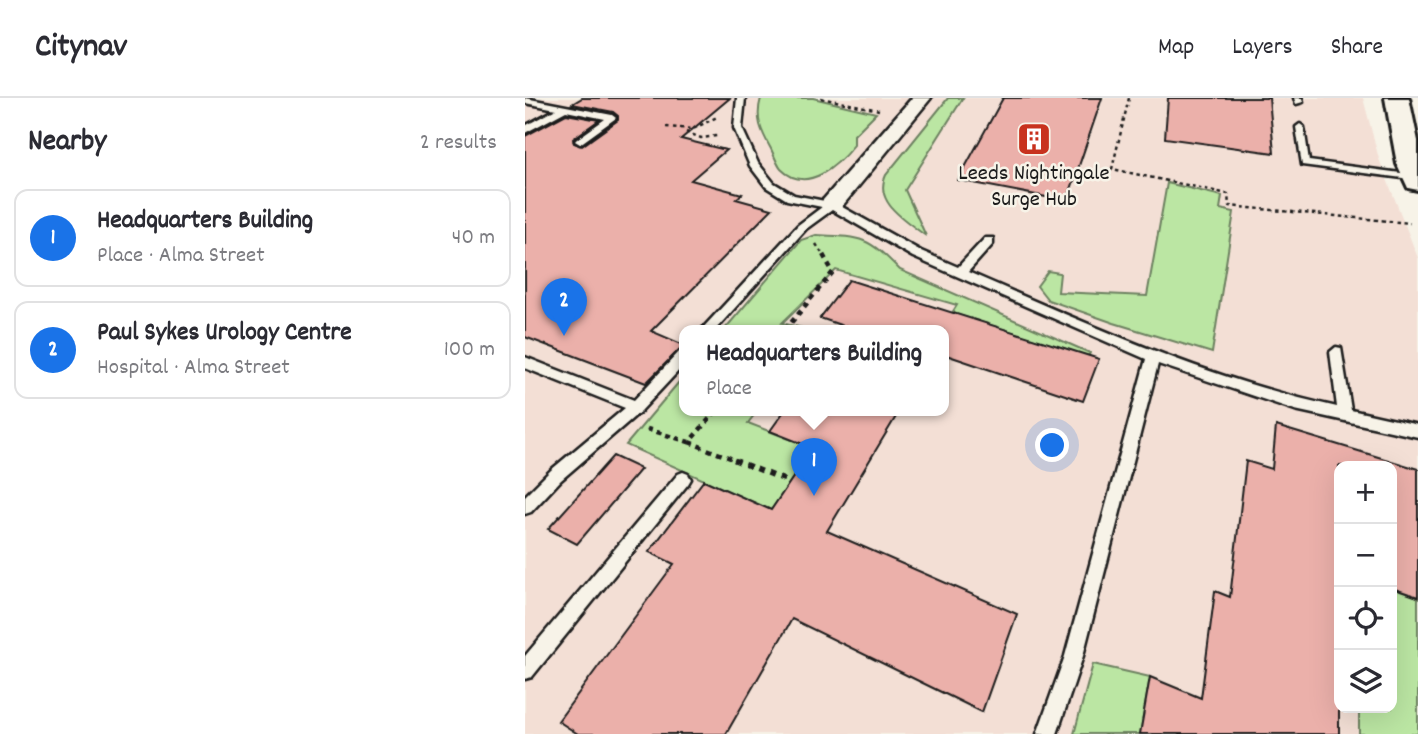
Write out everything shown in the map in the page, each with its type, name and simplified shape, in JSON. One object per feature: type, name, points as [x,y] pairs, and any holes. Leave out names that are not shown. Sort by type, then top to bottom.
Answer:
[{"type":"street","points":[[831,205],[922,98]]},
{"type":"street","points":[[1405,115],[1410,164],[1417,180]]},
{"type":"lane","points":[[741,98],[738,128],[753,164],[770,185],[791,198],[831,205],[917,254],[1153,357],[1295,404],[1418,431]]},
{"type":"lane","points":[[525,100],[612,118],[580,141]]},
{"type":"lane","points":[[525,130],[563,109]]},
{"type":"lane","points":[[1300,127],[1305,163],[1417,180]]},
{"type":"lane","points":[[712,325],[802,227],[831,205]]},
{"type":"lane","points":[[960,273],[989,241]]},
{"type":"lane","points":[[1336,352],[1345,416]]},
{"type":"lane","points":[[1047,734],[1074,656],[1153,357]]},
{"type":"lane","points":[[525,507],[556,475],[636,407],[679,360]]},
{"type":"lane","points":[[525,362],[636,407]]},
{"type":"lane","points":[[525,670],[683,479]]},
{"type":"path","points":[[821,98],[883,111]]},
{"type":"path","points":[[1129,98],[1112,169],[1228,194],[1229,206],[1410,223]]},
{"type":"path","points":[[666,127],[701,138],[721,135]]},
{"type":"path","points":[[686,132],[703,127]]},
{"type":"path","points":[[789,325],[834,272],[814,241]]},
{"type":"path","points":[[689,442],[712,416]]},
{"type":"path","points":[[621,421],[689,442],[790,482]]},
{"type":"shaded area","points":[[525,98],[1363,98],[1379,159],[1418,258],[1418,734],[525,734]]},
{"type":"green space","points":[[761,98],[813,98],[876,113],[854,135],[854,145],[839,161],[821,174],[801,179],[781,169],[764,136],[760,125]]},
{"type":"green space","points":[[948,98],[963,98],[905,190],[926,236],[888,203],[883,185],[886,175]]},
{"type":"green space","points":[[1167,183],[1222,196],[1220,209],[1234,212],[1212,353],[1048,300],[1037,286],[1048,271],[1060,273],[1058,292],[1147,296]]},
{"type":"green space","points":[[816,235],[863,240],[879,250],[900,270],[1090,353],[1088,356],[952,313],[957,305],[836,270],[782,323],[790,325],[728,325],[801,240]]},
{"type":"green space","points":[[679,382],[679,416],[753,416],[748,423],[813,448],[771,510],[626,445]]},
{"type":"green space","points":[[1397,590],[1418,597],[1418,734],[1359,734],[1359,713],[1397,713]]},
{"type":"green space","points":[[1093,664],[1150,677],[1140,734],[1074,734]]},
{"type":"building","points":[[582,98],[730,98],[681,139],[726,150],[691,180],[742,194],[736,199],[772,209],[651,331],[679,343],[679,350],[646,383],[525,337],[525,136],[566,114],[599,120],[573,139],[574,143],[582,146],[618,120],[618,116],[613,112],[572,104]]},
{"type":"building","name":"Leeds Nightingale Surge Hub","points":[[1003,98],[1102,98],[1067,201],[958,180]]},
{"type":"building","points":[[1168,98],[1269,98],[1274,153],[1165,138]]},
{"type":"building","points":[[849,280],[1099,359],[1083,401],[949,356],[949,325],[840,325],[820,318]]},
{"type":"building","points":[[781,416],[896,416],[827,531],[1017,614],[982,712],[792,619],[726,734],[578,734],[558,721],[674,564],[649,552],[704,480],[771,510],[813,448],[770,431]]},
{"type":"building","points":[[1276,426],[1392,461],[1334,461],[1334,713],[1339,713],[1339,734],[1140,734],[1150,677],[1201,698],[1215,591],[1230,597],[1246,461],[1272,469]]},
{"type":"building","points":[[613,456],[641,469],[577,544],[548,529]]},
{"type":"building","points":[[1397,463],[1418,469],[1418,597],[1397,590]]},
{"type":"place","name":"Leeds Nightingale Surge Hub","points":[[1034,139]]},
{"type":"place","name":"Paul Sykes Urology Centre","points":[[564,336]]},
{"type":"place","name":"Headquarters Building","points":[[814,496]]}]
